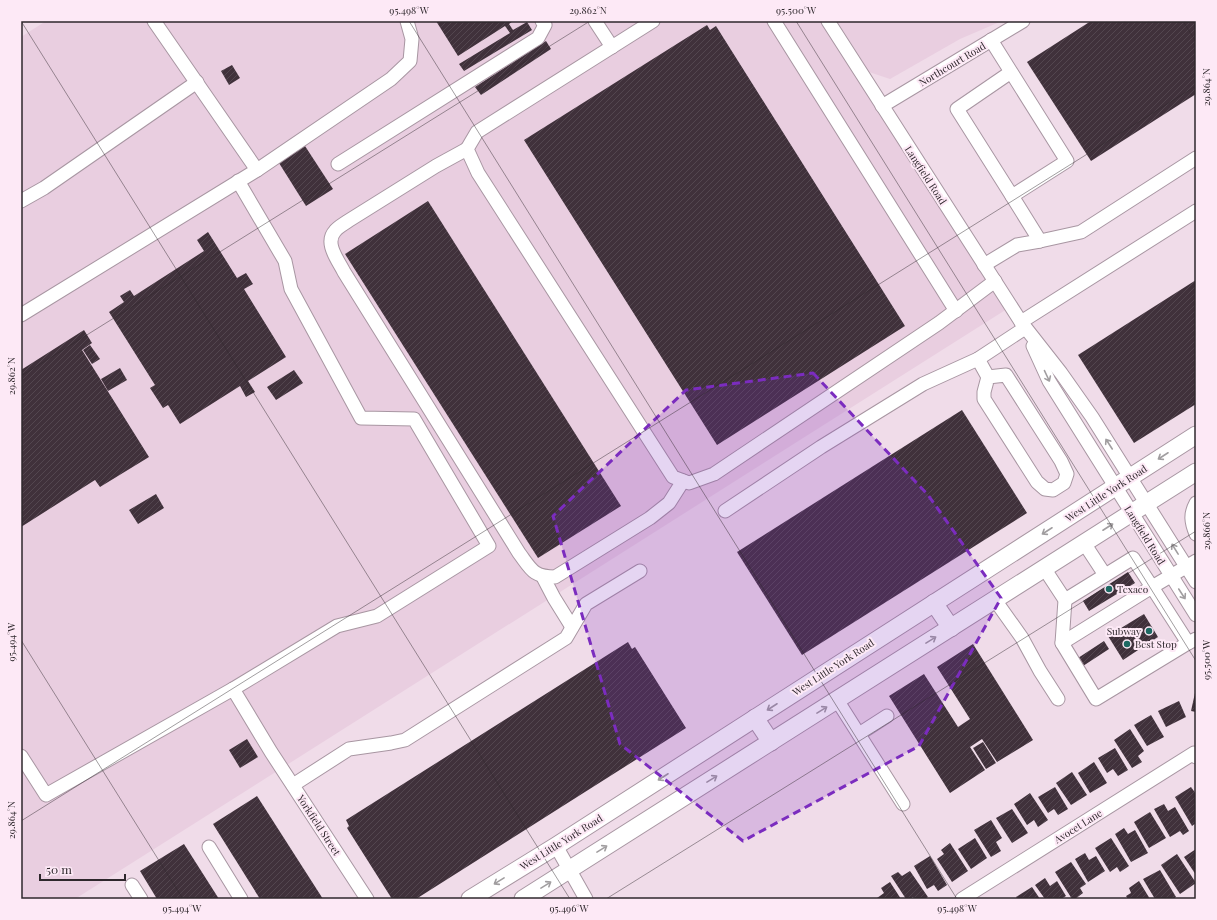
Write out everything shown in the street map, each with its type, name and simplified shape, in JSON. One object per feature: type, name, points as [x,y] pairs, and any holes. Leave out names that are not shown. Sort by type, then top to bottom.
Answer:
[{"type":"main road","name":"West Little York Road","points":[[470,899],[556,846],[1196,435]]},
{"type":"main road","points":[[524,899],[1196,472]]},
{"type":"main road","points":[[934,603],[951,628]]},
{"type":"main road","points":[[755,718],[771,742]]},
{"type":"street","points":[[154,21],[257,170]]},
{"type":"street","points":[[338,164],[538,38],[544,25],[542,21]]},
{"type":"street","points":[[595,21],[612,47]]},
{"type":"street","points":[[572,627],[543,577],[533,571],[519,553],[344,272],[331,248],[330,240],[335,231],[436,166],[467,149],[477,132],[653,21]]},
{"type":"street","points":[[774,21],[956,311]]},
{"type":"street","name":"Langfield Road","points":[[828,21],[1023,325],[1061,373],[1092,417],[1146,503],[1191,564],[1196,582]]},
{"type":"street","name":"Northcourt Road","points":[[882,106],[1023,21]]},
{"type":"street","points":[[21,315],[257,170],[391,79],[410,61],[412,39],[410,22]]},
{"type":"street","points":[[991,40],[1067,161],[1012,196]]},
{"type":"street","points":[[1011,72],[957,109],[1040,241]]},
{"type":"street","points":[[21,201],[44,188],[196,82]]},
{"type":"street","points":[[467,149],[478,172],[669,470],[674,477],[689,483],[714,474],[933,328],[995,281]]},
{"type":"street","points":[[984,265],[1017,245],[1081,232],[1196,158]]},
{"type":"street","points":[[21,756],[46,795],[233,689],[337,626],[377,616],[489,546],[414,419],[361,418],[292,289],[285,261],[238,182]]},
{"type":"street","points":[[726,511],[821,447],[923,384],[978,359],[1023,325],[1196,211]]},
{"type":"street","name":"Langfield Road","points":[[1023,325],[1049,381],[1196,615]]},
{"type":"street","points":[[978,359],[988,377],[984,392],[984,399],[1037,482],[1045,489],[1053,490],[1064,483],[1068,474],[1006,375],[988,377]]},
{"type":"street","points":[[543,577],[555,576],[650,518],[669,503],[683,481]]},
{"type":"street","points":[[1196,503],[1192,512],[1192,521],[1196,534]]},
{"type":"street","points":[[1084,543],[1106,575]]},
{"type":"street","points":[[1044,568],[1065,600],[1062,643],[1096,699],[1192,641],[1152,587],[1133,558],[1065,600]]},
{"type":"street","points":[[1062,643],[1170,575],[1191,564]]},
{"type":"street","points":[[293,784],[349,749],[405,740],[566,638],[586,604],[640,571]]},
{"type":"street","points":[[995,600],[1022,638],[1040,671],[1058,699]]},
{"type":"street","name":"Yorkfield Street","points":[[233,689],[271,752],[367,899]]},
{"type":"street","points":[[838,700],[903,804]]},
{"type":"street","points":[[859,734],[887,716]]},
{"type":"street","name":"Avocet Lane","points":[[962,899],[1195,755]]},
{"type":"street","points":[[556,846],[586,899]]},
{"type":"street","points":[[208,847],[241,899]]},
{"type":"street","points":[[132,885],[141,899]]},
{"type":"highlighted area","points":[[813,373],[928,495],[1001,598],[919,746],[743,841],[620,744],[553,516],[686,390]]},
{"type":"shaded area","points":[[46,21],[823,21],[1007,309],[75,899],[21,899],[21,37]]},
{"type":"shaded area","points":[[837,21],[1002,21],[960,39],[890,79],[869,72]]},
{"type":"building","points":[[436,21],[513,21],[509,24],[513,30],[527,22],[532,30],[464,71],[459,64],[510,33],[505,26],[458,56]]},
{"type":"building","points":[[1091,21],[1196,21],[1196,94],[1091,161],[1027,62]]},
{"type":"building","points":[[707,25],[710,30],[716,26],[905,326],[717,445],[524,140]]},
{"type":"building","points":[[546,41],[551,49],[481,95],[475,87]]},
{"type":"building","points":[[232,65],[240,78],[229,85],[221,71]]},
{"type":"building","points":[[305,146],[333,189],[306,206],[279,163]]},
{"type":"building","points":[[428,201],[621,506],[538,558],[345,254]]},
{"type":"building","points":[[208,232],[237,278],[246,273],[253,284],[244,289],[286,357],[248,381],[255,392],[246,397],[240,386],[180,424],[168,405],[163,408],[150,388],[155,385],[109,312],[124,302],[120,296],[130,290],[134,296],[204,251],[197,240]]},
{"type":"building","points":[[1196,280],[1196,404],[1134,443],[1078,355]]},
{"type":"building","points":[[84,330],[92,343],[82,350],[149,457],[100,487],[95,480],[21,527],[21,370]]},
{"type":"building","points":[[90,345],[100,359],[92,364],[83,350]]},
{"type":"building","points":[[120,368],[127,380],[108,391],[101,379]]},
{"type":"building","points":[[294,370],[303,383],[276,400],[267,387]]},
{"type":"building","points":[[962,410],[1027,513],[802,655],[737,552]]},
{"type":"building","points":[[156,494],[164,508],[138,524],[129,510]]},
{"type":"building","points":[[1128,572],[1135,583],[1089,611],[1083,601]]},
{"type":"building","points":[[1144,614],[1158,637],[1123,660],[1108,636]]},
{"type":"building","points":[[1104,641],[1109,649],[1083,666],[1078,658]]},
{"type":"building","points":[[628,642],[632,649],[635,647],[686,728],[416,899],[392,899],[347,828],[349,826],[346,820]]},
{"type":"building","points":[[973,644],[1033,740],[997,762],[982,739],[970,747],[985,770],[950,793],[889,696],[924,674],[958,727],[970,719],[937,667]]},
{"type":"building","points":[[1196,693],[1196,712],[1191,711]]},
{"type":"building","points":[[1179,701],[1186,717],[1166,727],[1158,711]]},
{"type":"building","points":[[1151,715],[1164,737],[1147,746],[1134,725]]},
{"type":"building","points":[[1130,729],[1144,751],[1138,756],[1142,762],[1132,768],[1114,740]]},
{"type":"building","points":[[247,739],[258,757],[240,768],[229,750]]},
{"type":"building","points":[[983,742],[996,763],[986,769],[973,748]]},
{"type":"building","points":[[1115,748],[1128,770],[1118,776],[1113,769],[1107,773],[1098,758]]},
{"type":"building","points":[[1094,762],[1107,783],[1090,793],[1078,773]]},
{"type":"building","points":[[1072,772],[1087,795],[1071,805],[1056,783]]},
{"type":"building","points":[[1055,787],[1068,809],[1058,815],[1054,809],[1048,813],[1038,797]]},
{"type":"building","points":[[1191,787],[1196,794],[1196,823],[1192,826],[1175,797]]},
{"type":"building","points":[[1030,793],[1048,820],[1038,827],[1034,820],[1027,825],[1014,804]]},
{"type":"building","points":[[257,796],[323,899],[260,899],[213,824]]},
{"type":"building","points":[[1164,804],[1168,811],[1175,807],[1189,831],[1183,835],[1180,831],[1170,837],[1154,809]]},
{"type":"building","points":[[1012,809],[1028,833],[1012,843],[996,818]]},
{"type":"building","points":[[1150,812],[1166,838],[1149,848],[1134,822]]},
{"type":"building","points":[[991,820],[1002,838],[996,842],[1001,851],[991,857],[974,830]]},
{"type":"building","points":[[1124,828],[1128,834],[1135,830],[1148,853],[1131,862],[1115,834]]},
{"type":"building","points":[[975,838],[987,858],[971,869],[958,849]]},
{"type":"building","points":[[1111,838],[1129,866],[1120,872],[1117,867],[1110,872],[1095,848]]},
{"type":"building","points":[[950,843],[968,871],[952,882],[937,859],[944,854],[941,850]]},
{"type":"building","points":[[184,844],[219,899],[157,899],[140,871]]},
{"type":"building","points":[[1196,849],[1196,875],[1184,857]]},
{"type":"building","points":[[1085,853],[1089,860],[1096,856],[1105,871],[1088,882],[1075,859]]},
{"type":"building","points":[[1177,854],[1196,883],[1180,894],[1161,865]]},
{"type":"building","points":[[930,856],[947,885],[938,891],[934,885],[927,889],[914,866]]},
{"type":"building","points":[[1071,862],[1086,884],[1080,888],[1083,893],[1075,899],[1072,899],[1055,872]]},
{"type":"building","points":[[1160,870],[1176,897],[1173,899],[1155,899],[1143,879]]},
{"type":"building","points":[[910,871],[928,897],[925,899],[914,899],[913,897],[906,899],[891,876],[898,872],[902,876]]},
{"type":"building","points":[[1045,878],[1050,886],[1057,881],[1066,896],[1061,899],[1045,899],[1035,885]]},
{"type":"building","points":[[1139,881],[1150,899],[1128,899],[1126,896],[1131,893],[1129,888]]},
{"type":"building","points":[[890,882],[901,899],[878,899],[877,898],[884,893],[881,888]]},
{"type":"building","points":[[1032,887],[1040,899],[1017,899],[1016,897]]},
{"type":"place","name":"Texaco","points":[[1109,589]]},
{"type":"place","name":"Subway","points":[[1149,631]]},
{"type":"place","name":"Best Stop","points":[[1127,644]]}]
